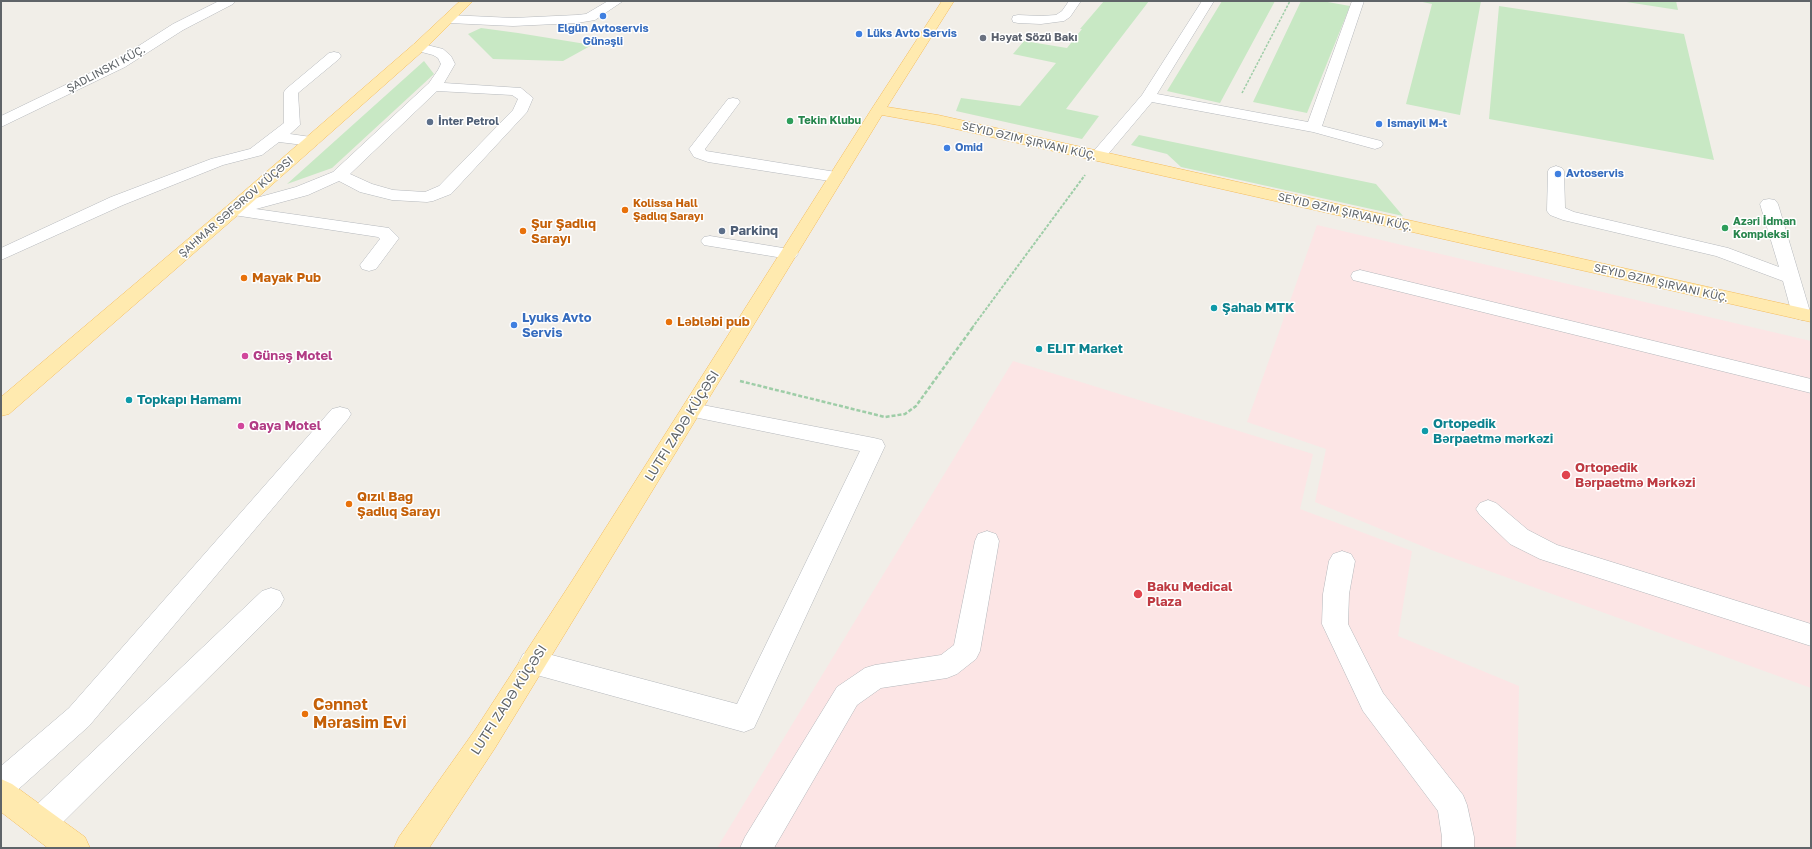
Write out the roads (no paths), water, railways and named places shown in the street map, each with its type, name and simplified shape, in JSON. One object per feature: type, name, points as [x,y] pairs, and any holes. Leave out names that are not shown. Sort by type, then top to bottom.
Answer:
[{"type":"main road","name":"ŞAHMAR SƏFƏROV KÜÇƏSI","points":[[1,409],[420,47],[467,1]]},
{"type":"main road","name":"LUTFI ZADƏ KÜÇƏSI","points":[[410,848],[485,739],[692,410],[878,110],[948,1]]},
{"type":"main road","name":"SEYID ƏZIM ŞIRVANI KÜÇ.","points":[[878,110],[938,120],[1807,315]]},
{"type":"main road","points":[[1,794],[74,848]]},
{"type":"street","name":"ŞADLINSKI KÜÇ.","points":[[1,122],[120,64],[178,27],[204,12],[229,1]]},
{"type":"street","points":[[449,19],[502,22],[577,19],[590,17],[617,1]]},
{"type":"street","points":[[1018,19],[1041,20],[1059,18],[1066,14],[1075,1]]},
{"type":"street","points":[[1098,156],[1148,97],[1208,1]]},
{"type":"street","points":[[1314,128],[1358,1]]},
{"type":"street","points":[[232,210],[302,191],[339,175],[434,86],[445,71],[448,64],[444,56],[438,52],[420,47]]},
{"type":"street","points":[[1,255],[117,201],[217,162],[256,152],[292,125],[292,92],[334,56]]},
{"type":"street","points":[[339,175],[366,188],[392,195],[427,197],[445,190],[520,112],[526,98],[516,91],[434,86]]},
{"type":"street","points":[[1148,97],[1314,128],[1375,144]]},
{"type":"street","points":[[733,102],[697,149],[700,154],[708,157],[836,177]]},
{"type":"street","points":[[275,137],[312,141]]},
{"type":"street","points":[[1556,171],[1556,211],[1569,216],[1722,252],[1791,278]]},
{"type":"street","points":[[1769,204],[1791,278],[1807,315]]},
{"type":"street","points":[[232,210],[383,232],[390,238],[370,265]]},
{"type":"street","points":[[710,241],[789,254]]},
{"type":"street","points":[[1360,276],[1811,386]]},
{"type":"street","points":[[533,662],[744,719],[874,446],[692,410]]},
{"type":"street","points":[[1,785],[79,717],[340,414]]},
{"type":"street","points":[[1488,509],[1519,537],[1549,552],[1811,635]]},
{"type":"street","points":[[756,848],[847,696],[875,677],[947,666],[966,651],[987,541]]},
{"type":"street","points":[[1342,561],[1336,594],[1335,624],[1373,702],[1452,805],[1458,837],[1458,848]]},
{"type":"street","points":[[40,823],[270,599]]},
{"type":"place","name":"Elgün Avtoservis Günəşli","points":[[603,16]]},
{"type":"place","name":"Lüks Avto Servis","points":[[859,34]]},
{"type":"place","name":"Həyat Sözü Bakı","points":[[983,38]]},
{"type":"place","name":"Tekin Klubu","points":[[790,121]]},
{"type":"place","name":"İnter Petrol","points":[[430,122]]},
{"type":"place","name":"Ismayil M-t","points":[[1379,124]]},
{"type":"place","name":"Omid","points":[[947,148]]},
{"type":"place","name":"Avtoservis","points":[[1558,174]]},
{"type":"place","name":"Kolissa Hall Şadlıq Sarayı","points":[[625,210]]},
{"type":"place","name":"Azəri İdman Kompleksi","points":[[1725,228]]},
{"type":"place","name":"Şur Şadlıq Sarayı","points":[[523,231]]},
{"type":"place","name":"Parkinq","points":[[722,231]]},
{"type":"place","name":"Mayak Pub","points":[[244,278]]},
{"type":"place","name":"Şahab MTK","points":[[1214,308]]},
{"type":"place","name":"Ləbləbi pub","points":[[669,322]]},
{"type":"place","name":"Lyuks Avto Servis","points":[[514,325]]},
{"type":"place","name":"ELIT Market","points":[[1039,349]]},
{"type":"place","name":"Günəş Motel","points":[[245,356]]},
{"type":"place","name":"Topkapı Hamamı","points":[[129,400]]},
{"type":"place","name":"Qaya Motel","points":[[241,426]]},
{"type":"place","name":"Ortopedik Bərpaetmə mərkəzi","points":[[1425,431]]},
{"type":"place","name":"Ortopedik Bərpaetmə Mərkəzi","points":[[1566,475]]},
{"type":"place","name":"Qızıl Bağ Şadlıq Sarayı","points":[[349,504]]},
{"type":"place","name":"Baku Medical Plaza","points":[[1138,594]]},
{"type":"place","name":"Cənnət Mərasim Evi","points":[[305,714]]}]
